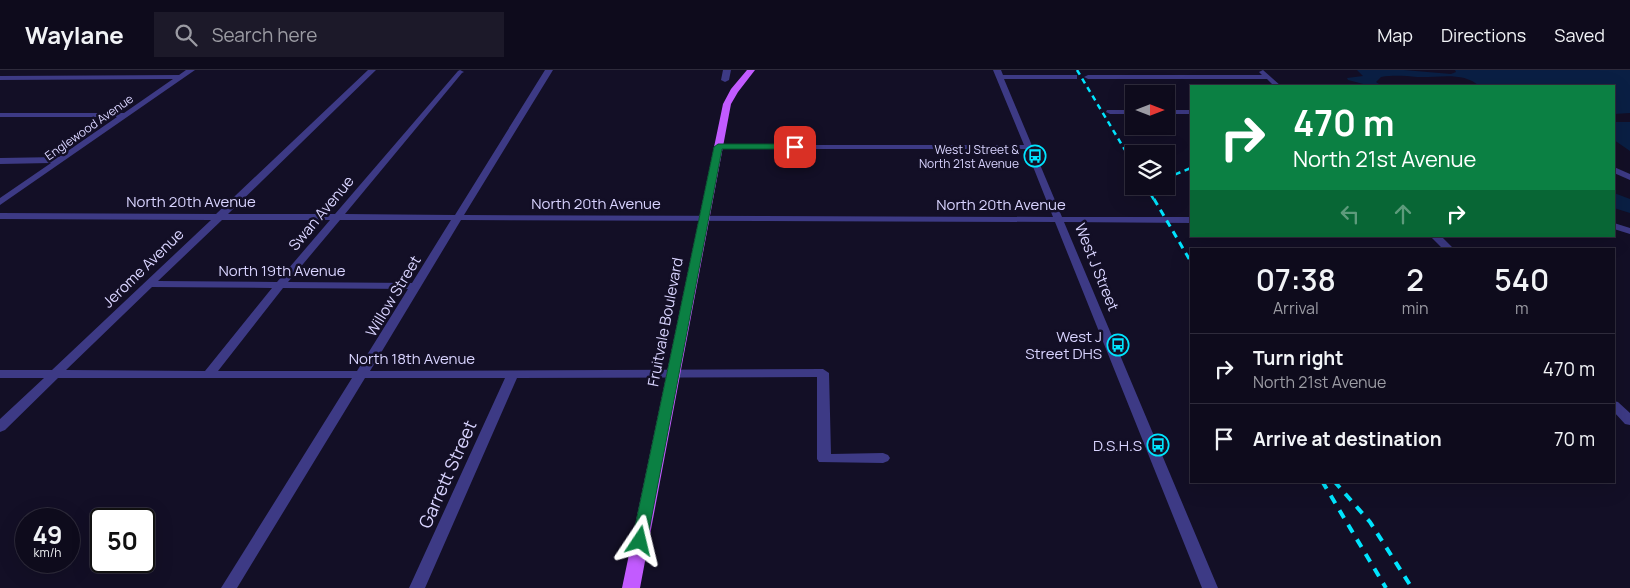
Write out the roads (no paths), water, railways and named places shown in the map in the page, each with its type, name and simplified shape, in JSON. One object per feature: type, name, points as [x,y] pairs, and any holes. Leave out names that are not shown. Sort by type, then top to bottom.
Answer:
[{"type":"main road","name":"Fruitvale Boulevard","points":[[631,588],[726,104],[751,70]]},
{"type":"street","name":"Englewood Avenue","points":[[0,202],[192,70]]},
{"type":"street","name":"Jerome Avenue","points":[[0,427],[372,70]]},
{"type":"street","name":"Willow Street","points":[[229,588],[549,70]]},
{"type":"street","points":[[725,80],[727,70]]},
{"type":"street","points":[[1261,70],[1277,85]]},
{"type":"street","name":"Swan Avenue","points":[[208,376],[280,285],[460,72]]},
{"type":"street","points":[[998,74],[1074,77]]},
{"type":"street","name":"West J Street","points":[[998,74],[1210,588]]},
{"type":"street","points":[[0,78],[182,77]]},
{"type":"street","points":[[1088,77],[1269,77]]},
{"type":"street","points":[[1110,112],[1125,112]]},
{"type":"street","points":[[1175,112],[1190,112]]},
{"type":"street","points":[[0,115],[126,115]]},
{"type":"street","points":[[718,147],[1028,147]]},
{"type":"street","points":[[0,160],[60,160]]},
{"type":"street","points":[[1615,170],[1630,176]]},
{"type":"street","name":"North 20th Avenue","points":[[0,216],[1190,220]]},
{"type":"street","points":[[1615,226],[1630,231]]},
{"type":"street","points":[[1436,237],[1448,248]]},
{"type":"street","name":"North 19th Avenue","points":[[147,284],[416,286]]},
{"type":"street","name":"North 18th Avenue","points":[[0,374],[208,376],[823,373],[824,459],[883,458]]},
{"type":"street","name":"Garrett Street","points":[[417,588],[512,375]]},
{"type":"street","points":[[1615,406],[1630,421]]},
{"type":"water","points":[[1357,70],[1404,70],[1451,74],[1456,72],[1455,70],[1630,70],[1630,113],[1615,114],[1615,85],[1478,85],[1466,78],[1450,76],[1395,76],[1381,77],[1376,82],[1380,85],[1367,85],[1348,80],[1347,78],[1363,76]]},
{"type":"water","points":[[1615,122],[1630,122],[1630,151],[1615,141]]},
{"type":"water","points":[[1615,193],[1630,199],[1630,213],[1615,208]]},
{"type":"railway","points":[[1077,70],[1125,150]]},
{"type":"railway","points":[[1175,174],[1190,168]]},
{"type":"railway","points":[[1151,195],[1154,200]]},
{"type":"railway","points":[[1154,199],[1190,260]]},
{"type":"railway","points":[[1323,483],[1386,588]]},
{"type":"railway","points":[[1336,483],[1370,522],[1412,588]]},
{"type":"place","name":"West J Street & North 21st Avenue","points":[[1035,156]]},
{"type":"place","name":"West J Street DHS","points":[[1118,345]]},
{"type":"place","name":"D.S.H.S","points":[[1158,445]]}]
